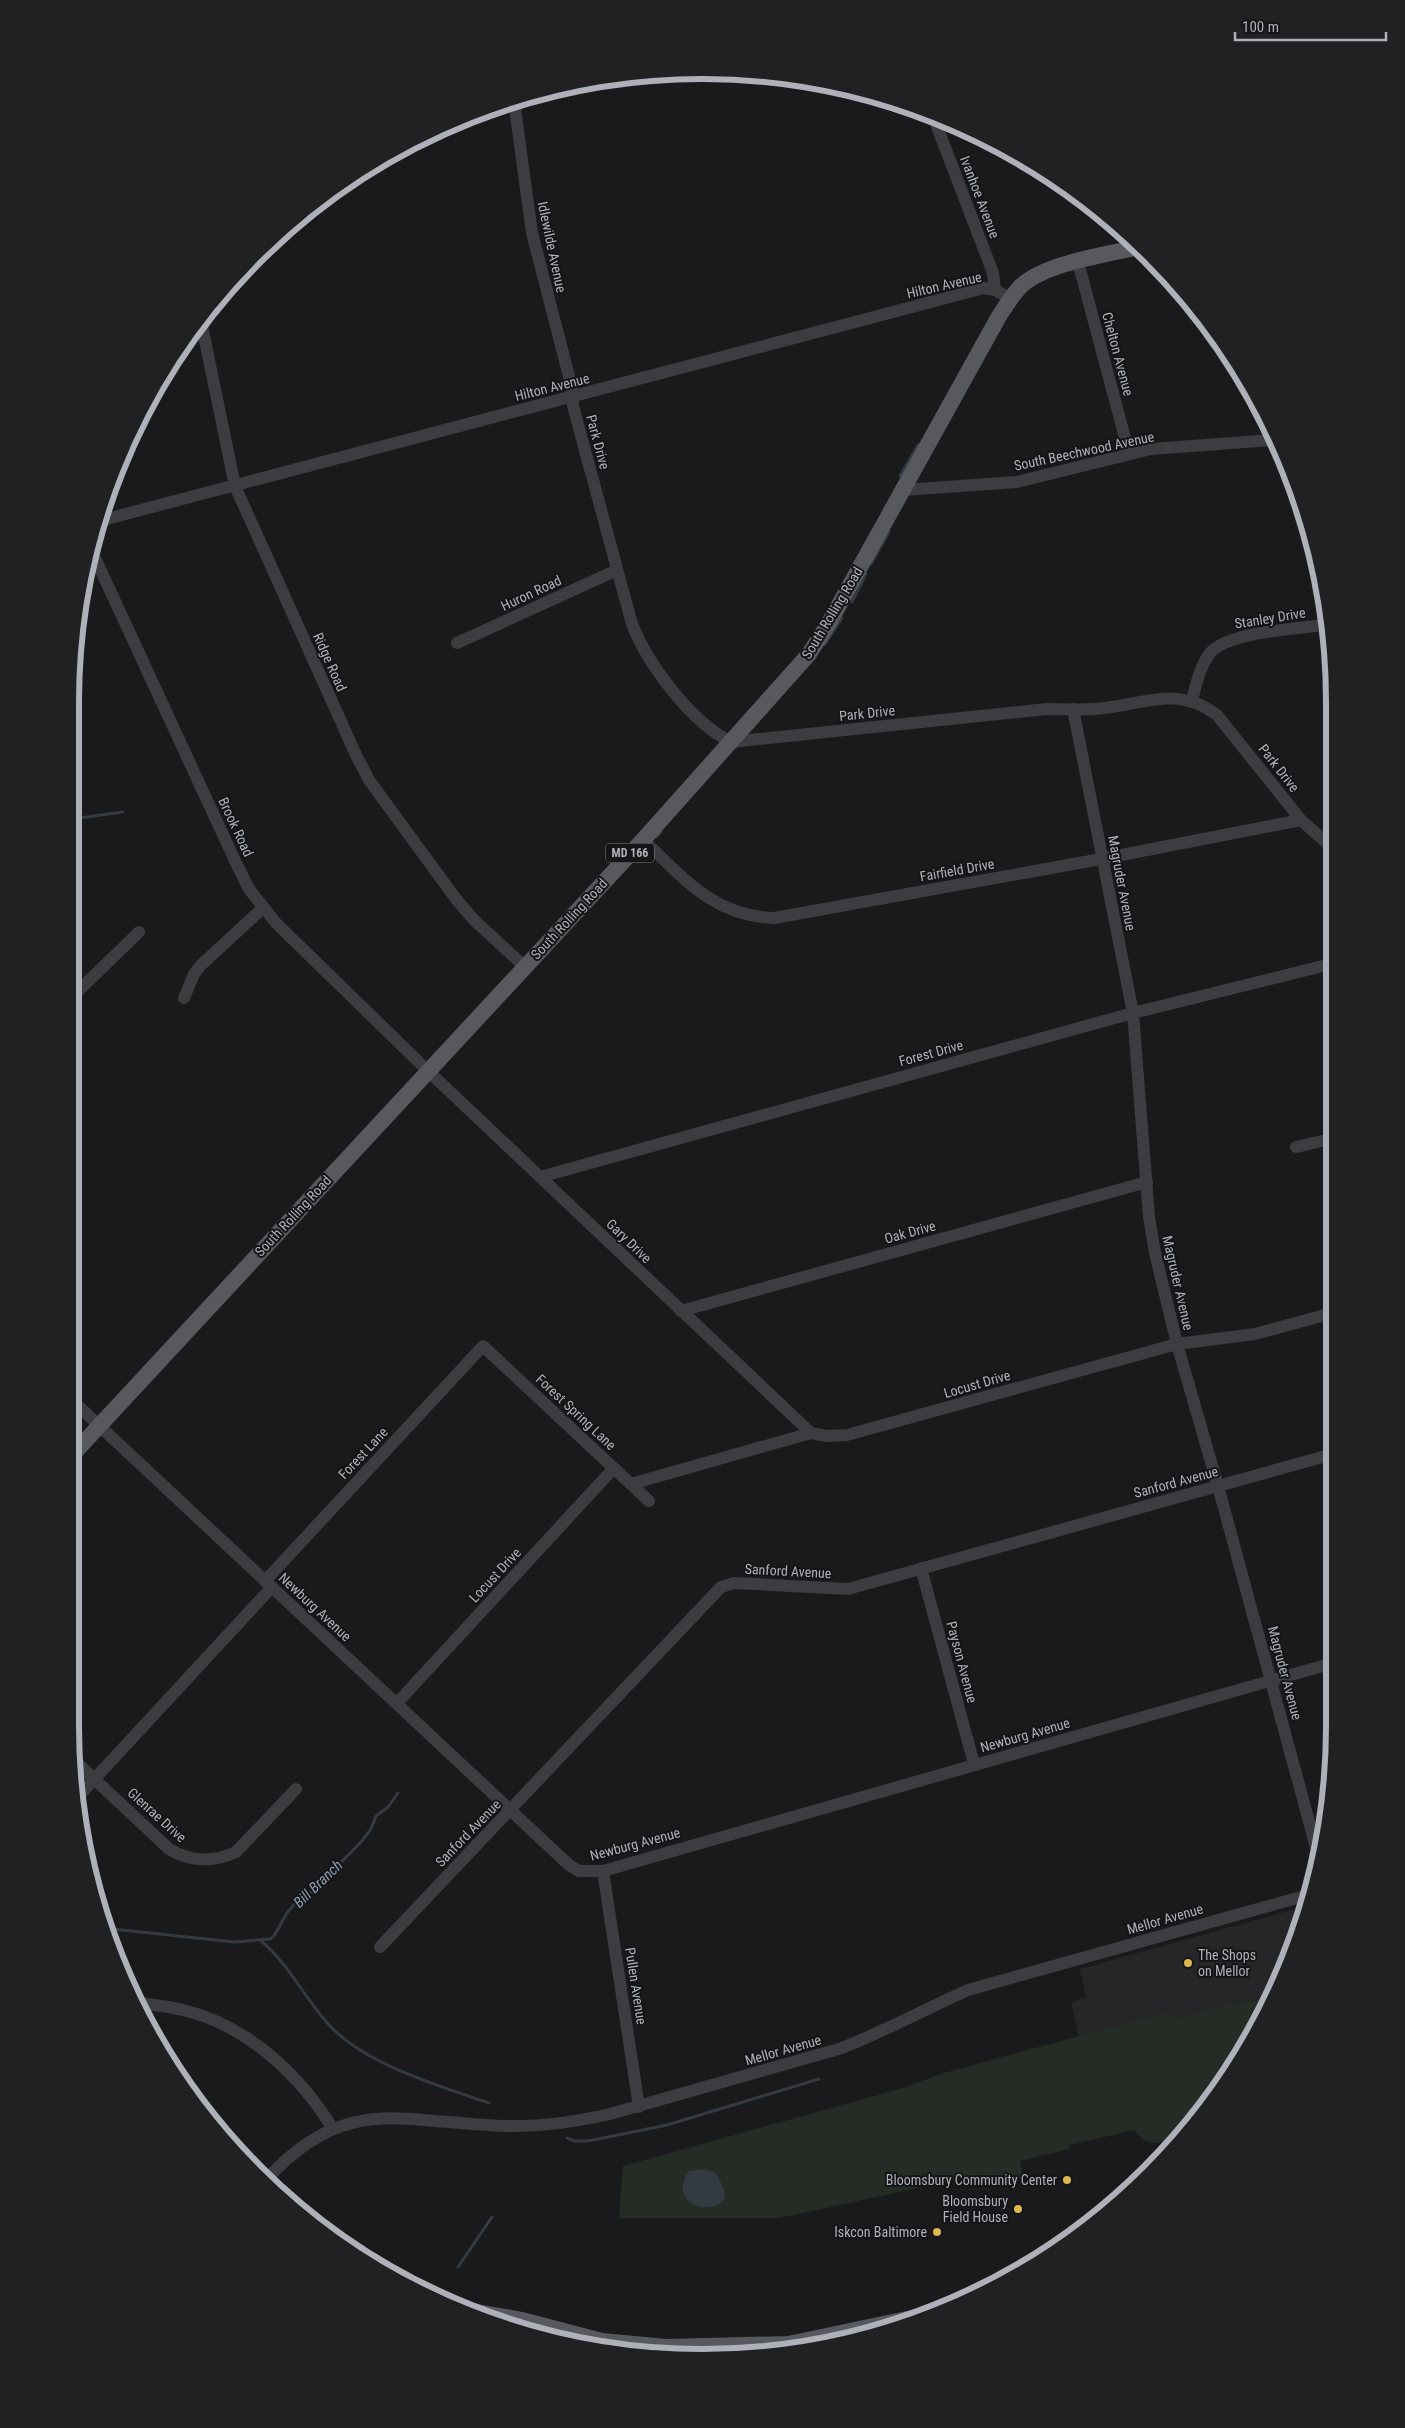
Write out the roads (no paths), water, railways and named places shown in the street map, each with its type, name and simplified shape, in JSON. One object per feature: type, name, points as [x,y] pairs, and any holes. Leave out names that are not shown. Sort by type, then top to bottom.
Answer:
[{"type":"main road","name":"South Rolling Road","points":[[79,1448],[427,1070],[643,840],[794,672],[820,637],[1010,298],[1032,277],[1048,270],[1131,249]]},
{"type":"main road","points":[[505,2317],[522,2320],[543,2328]]},
{"type":"main road","points":[[606,2341],[666,2347],[763,2346]]},
{"type":"street","name":"Idlewilde Avenue","points":[[515,108],[532,234],[572,398]]},
{"type":"street","name":"Ivanhoe Avenue","points":[[936,124],[993,273],[995,290]]},
{"type":"street","name":"Chelton Avenue","points":[[1078,262],[1129,453]]},
{"type":"street","name":"Hilton Avenue","points":[[107,519],[984,288],[995,290],[1010,298]]},
{"type":"street","name":"Ridge Road","points":[[203,330],[235,486],[343,729],[369,780],[456,899],[474,920],[525,967]]},
{"type":"street","name":"Park Drive","points":[[572,398],[632,624],[646,655],[678,697],[721,737],[731,742],[1047,709],[1112,707],[1176,697],[1192,700],[1205,706],[1229,728],[1300,820],[1326,843]]},
{"type":"street","name":"South Beechwood Avenue","points":[[903,490],[1017,482],[1151,449],[1268,440]]},
{"type":"street","name":"Brook Road","points":[[96,560],[237,865],[262,908],[427,1070]]},
{"type":"street","name":"Huron Road","points":[[457,643],[617,570]]},
{"type":"street","name":"Stanley Drive","points":[[1192,700],[1204,664],[1219,646],[1244,636],[1321,625]]},
{"type":"street","name":"Magruder Avenue","points":[[1073,709],[1101,859],[1133,1013],[1155,1253],[1177,1344],[1218,1486],[1315,1843]]},
{"type":"street","name":"Fairfield Drive","points":[[643,840],[702,894],[719,906],[756,918],[792,916],[1300,820]]},
{"type":"street","points":[[184,998],[191,979],[201,966],[262,908]]},
{"type":"street","points":[[79,989],[140,932]]},
{"type":"street","name":"Forest Drive","points":[[540,1177],[1133,1013],[1326,965]]},
{"type":"street","name":"Gary Drive","points":[[427,1070],[810,1434]]},
{"type":"street","points":[[1296,1147],[1326,1140]]},
{"type":"street","name":"Oak Drive","points":[[681,1311],[1147,1182]]},
{"type":"street","name":"Locust Drive","points":[[631,1484],[810,1434],[827,1436],[847,1435],[1177,1344],[1255,1334],[1326,1315]]},
{"type":"street","name":"Forest Spring Lane","points":[[483,1346],[649,1501]]},
{"type":"street","name":"Forest Lane","points":[[82,1791],[483,1346]]},
{"type":"street","name":"Newburg Avenue","points":[[79,1407],[569,1865],[580,1871],[603,1871],[1326,1665]]},
{"type":"street","name":"Sanford Avenue","points":[[380,1947],[721,1587],[734,1583],[848,1589],[1326,1456]]},
{"type":"street","name":"Locust Drive","points":[[397,1703],[614,1468]]},
{"type":"street","name":"Payson Avenue","points":[[921,1568],[974,1764]]},
{"type":"street","name":"Glenrae Drive","points":[[80,1765],[169,1849],[182,1856],[196,1860],[216,1859],[236,1852],[296,1789]]},
{"type":"street","name":"Pullen Avenue","points":[[603,1871],[639,2107]]},
{"type":"street","name":"Mellor Avenue","points":[[271,2176],[294,2153],[333,2129],[359,2120],[379,2117],[532,2126],[584,2120],[639,2107],[839,2049],[874,2036],[937,2003],[968,1990],[1302,1897]]},
{"type":"street","points":[[145,2004],[190,2012],[225,2026],[248,2038],[304,2088],[333,2129]]},
{"type":"waterway","points":[[900,476],[918,445]]},
{"type":"waterway","points":[[871,564],[889,532]]},
{"type":"waterway","points":[[852,602],[866,574]]},
{"type":"waterway","points":[[825,644],[842,618]]},
{"type":"waterway","points":[[79,818],[123,812]]},
{"type":"waterway","points":[[656,837],[661,832]]},
{"type":"waterway","name":"Bill Branch","points":[[113,1929],[234,1942],[270,1939],[298,1900],[313,1891],[361,1842],[371,1829],[376,1816],[388,1807],[398,1793]]},
{"type":"waterway","points":[[261,1941],[289,1971],[321,2016],[345,2040],[363,2052],[405,2073],[489,2103]]},
{"type":"waterway","points":[[567,2138],[574,2141],[588,2141],[667,2125],[819,2079]]},
{"type":"waterway","points":[[458,2267],[492,2217]]},
{"type":"place","name":"The Shops on Mellor","points":[[1188,1963]]},
{"type":"place","name":"Bloomsbury Community Center","points":[[1067,2180]]},
{"type":"place","name":"Bloomsbury Field House","points":[[1018,2209]]},
{"type":"place","name":"Iskcon Baltimore","points":[[937,2232]]}]
